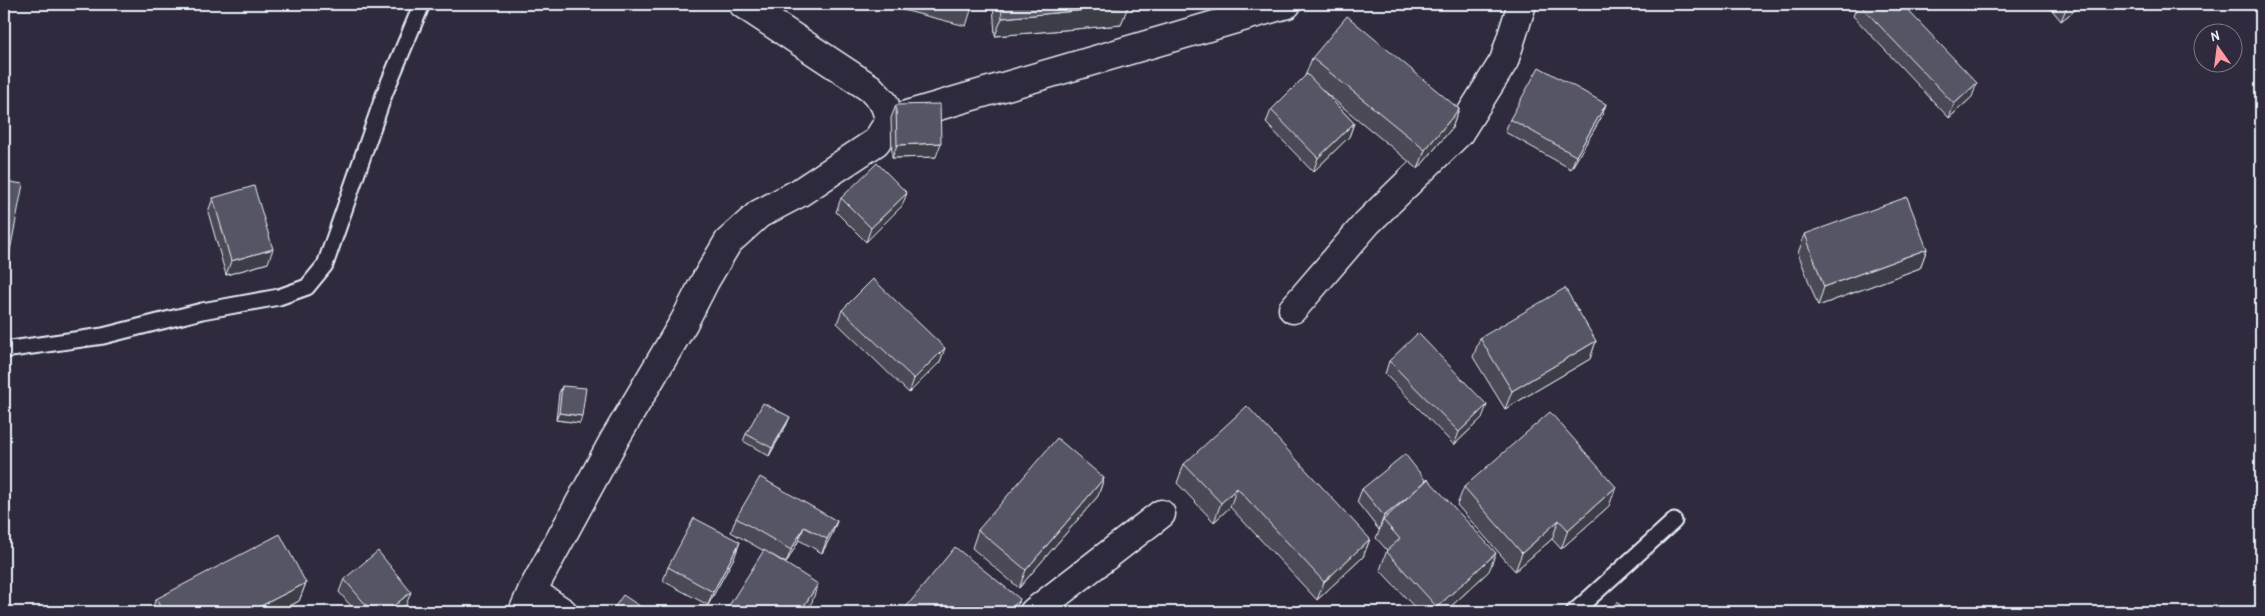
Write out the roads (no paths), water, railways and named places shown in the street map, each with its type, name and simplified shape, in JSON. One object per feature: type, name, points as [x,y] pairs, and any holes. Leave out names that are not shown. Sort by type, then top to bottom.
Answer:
[{"type":"street","points":[[743,4],[870,88],[884,103],[890,120]]},
{"type":"street","points":[[563,612],[528,601],[613,442],[684,322],[728,242],[759,214],[799,193],[876,142],[890,120],[1287,4]]},
{"type":"street","points":[[1293,309],[1367,224],[1459,133],[1504,61],[1522,4]]},
{"type":"street","points":[[1034,612],[1161,514]]},
{"type":"lane","points":[[4,350],[103,336],[202,312],[279,297],[307,287],[325,265],[385,92],[422,4]]},
{"type":"lane","points":[[1574,612],[1674,521]]}]
